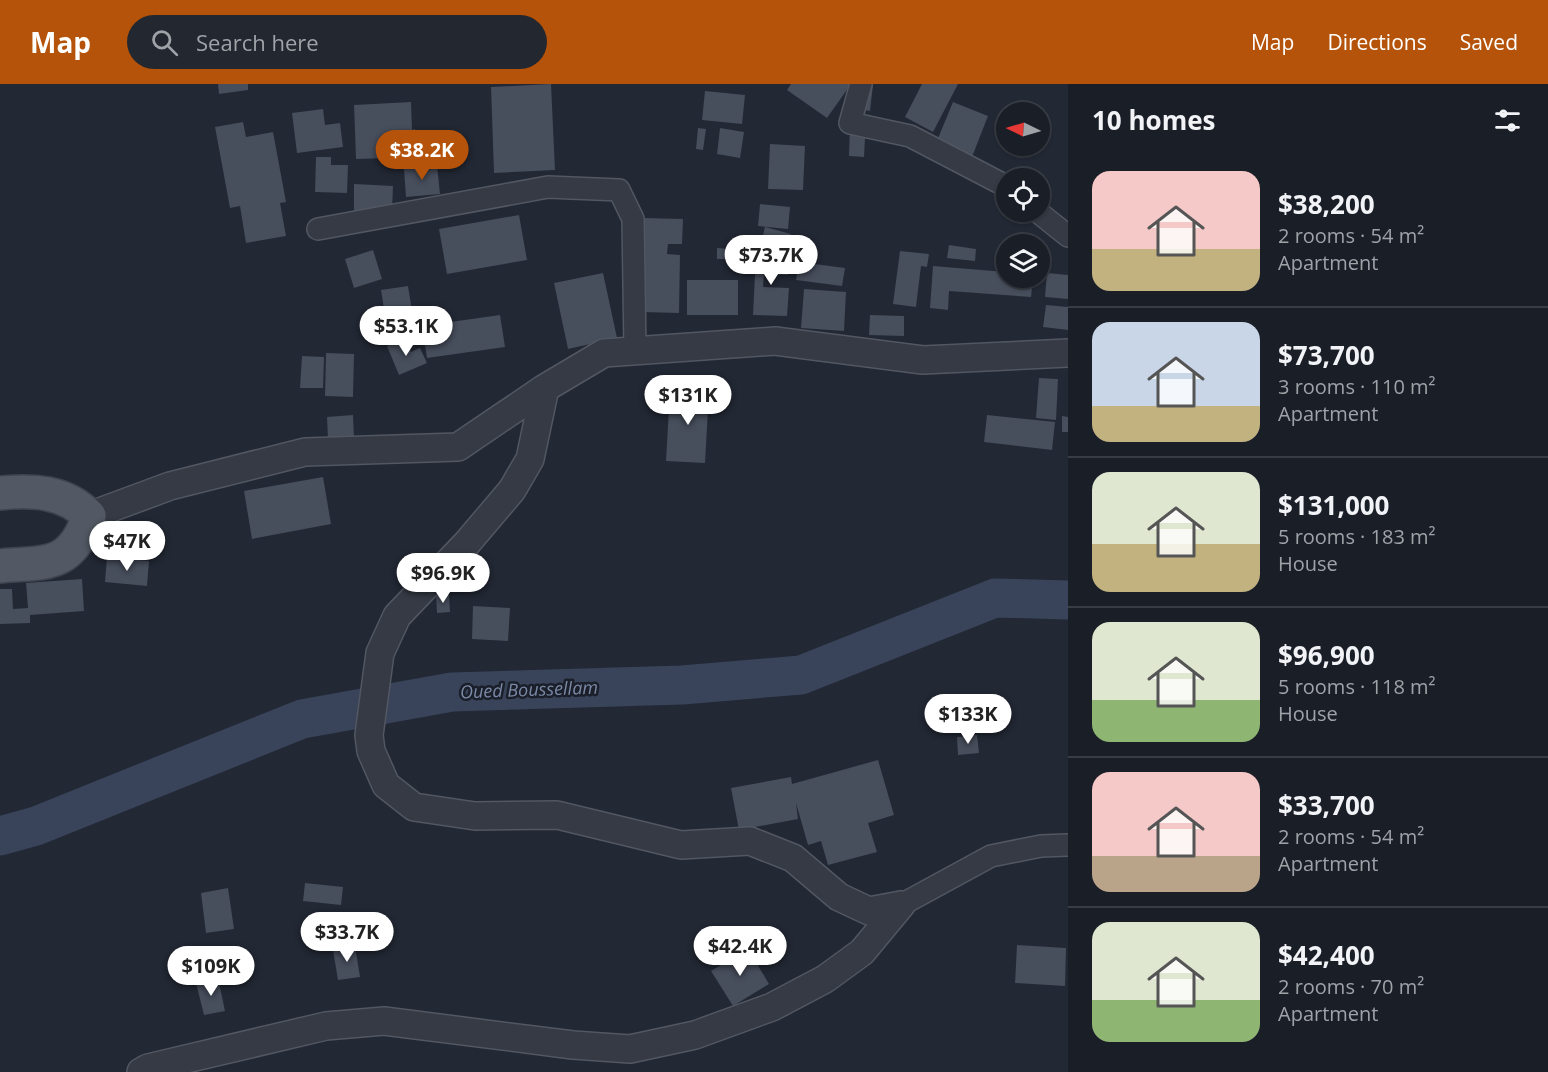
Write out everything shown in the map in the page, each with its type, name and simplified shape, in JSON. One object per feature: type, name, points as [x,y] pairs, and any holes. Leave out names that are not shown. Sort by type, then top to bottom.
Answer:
[{"type":"main road","points":[[0,493],[24,490],[52,494],[78,504],[89,516],[83,533],[73,550],[53,561],[0,566]]},
{"type":"street","points":[[861,84],[850,123],[910,136],[996,181]]},
{"type":"street","points":[[318,229],[548,187],[619,190],[633,219],[635,351]]},
{"type":"street","points":[[1050,222],[1068,236]]},
{"type":"street","points":[[89,516],[170,486],[305,452],[458,447],[545,388],[604,353],[775,341],[922,360],[1068,353]]},
{"type":"street","points":[[545,388],[531,459],[512,490],[467,543],[397,616],[380,653],[369,735],[371,751],[386,785],[414,807],[475,816],[557,815],[681,845],[750,841],[793,858],[839,897],[869,911],[901,905],[991,856],[1041,846],[1068,845]]},
{"type":"street","points":[[141,1072],[148,1068],[326,1026],[384,1021],[573,1045],[630,1049],[695,1035],[772,1007],[825,979],[861,952],[901,905]]},
{"type":"building","points":[[218,84],[248,84],[248,90],[219,94]]},
{"type":"building","points":[[551,84],[555,170],[494,173],[491,87]]},
{"type":"building","points":[[791,84],[851,84],[827,118],[787,90]]},
{"type":"building","points":[[863,84],[873,85],[870,111],[852,108]]},
{"type":"building","points":[[922,84],[958,84],[933,132],[905,117]]},
{"type":"building","points":[[705,91],[745,95],[742,124],[702,120]]},
{"type":"building","points":[[411,102],[412,130],[415,129],[420,153],[392,159],[388,139],[388,158],[356,159],[354,105]]},
{"type":"building","points":[[953,102],[988,116],[970,162],[934,148]]},
{"type":"building","points":[[323,109],[325,125],[340,123],[343,147],[297,153],[292,113]]},
{"type":"building","points":[[243,122],[246,137],[273,132],[286,202],[280,203],[286,236],[246,243],[240,206],[230,208],[215,127]]},
{"type":"building","points":[[850,124],[891,139],[865,138],[864,157],[849,156]]},
{"type":"building","points":[[698,128],[706,129],[703,150],[696,149]]},
{"type":"building","points":[[720,128],[744,132],[740,158],[717,154]]},
{"type":"building","points":[[770,144],[805,146],[803,190],[768,189]]},
{"type":"building","points":[[316,157],[331,157],[331,165],[348,165],[347,193],[315,192]]},
{"type":"building","points":[[437,165],[440,194],[406,197],[404,169]]},
{"type":"building","points":[[354,184],[393,186],[392,212],[354,211]]},
{"type":"building","points":[[760,204],[790,207],[788,229],[758,226]]},
{"type":"building","points":[[519,215],[527,260],[447,274],[439,229]]},
{"type":"building","points":[[644,218],[683,219],[682,244],[668,244],[667,254],[680,255],[679,313],[641,312]]},
{"type":"building","points":[[765,227],[791,234],[787,250],[761,243]]},
{"type":"building","points":[[949,245],[976,249],[975,261],[947,258]]},
{"type":"building","points":[[717,248],[729,249],[729,259],[717,259]]},
{"type":"building","points":[[373,250],[382,279],[354,288],[345,259]]},
{"type":"building","points":[[900,251],[929,254],[927,267],[921,266],[916,307],[893,304]]},
{"type":"building","points":[[756,254],[789,255],[788,275],[764,274],[763,287],[789,288],[787,316],[753,315]]},
{"type":"building","points":[[799,262],[845,268],[842,286],[796,280]]},
{"type":"building","points":[[933,266],[996,271],[996,288],[1032,288],[1031,297],[949,291],[948,310],[930,308]]},
{"type":"building","points":[[603,273],[617,338],[568,349],[554,283]]},
{"type":"building","points":[[1050,273],[1068,275],[1068,299],[1045,297],[1046,288],[1050,288]]},
{"type":"building","points":[[687,280],[738,280],[738,315],[687,315]]},
{"type":"building","points":[[408,286],[414,323],[387,328],[381,290]]},
{"type":"building","points":[[804,289],[846,292],[844,331],[801,328]]},
{"type":"building","points":[[1046,305],[1068,307],[1068,330],[1043,327]]},
{"type":"building","points":[[500,315],[505,347],[427,358],[422,326]]},
{"type":"building","points":[[870,315],[904,316],[904,336],[869,335]]},
{"type":"building","points":[[405,338],[411,352],[420,348],[427,363],[399,375],[387,346]]},
{"type":"building","points":[[326,353],[354,354],[353,397],[325,396]]},
{"type":"building","points":[[302,356],[324,357],[323,388],[300,388]]},
{"type":"building","points":[[1039,378],[1058,379],[1056,420],[1036,418]]},
{"type":"building","points":[[670,390],[709,392],[705,463],[666,461]]},
{"type":"building","points":[[353,415],[354,437],[328,439],[327,417]]},
{"type":"building","points":[[987,415],[1055,422],[1052,450],[984,442]]},
{"type":"building","points":[[1062,416],[1068,417],[1068,432],[1062,432]]},
{"type":"building","points":[[323,477],[331,524],[252,539],[244,491]]},
{"type":"building","points":[[107,557],[149,561],[147,586],[105,582]]},
{"type":"building","points":[[82,579],[84,611],[30,615],[30,623],[0,624],[0,589],[12,589],[13,609],[28,608],[26,583]]},
{"type":"building","points":[[436,595],[449,595],[450,612],[437,613]]},
{"type":"building","points":[[473,606],[510,608],[508,641],[472,639]]},
{"type":"building","points":[[977,735],[979,753],[958,755],[957,737]]},
{"type":"building","points":[[878,760],[894,815],[868,823],[877,852],[828,865],[821,841],[808,845],[796,803],[798,819],[739,830],[731,788],[791,777],[792,784]]},
{"type":"building","points":[[305,883],[343,887],[341,905],[303,901]]},
{"type":"building","points":[[228,888],[234,929],[206,933],[201,893]]},
{"type":"building","points":[[1017,945],[1066,948],[1065,986],[1015,983]]},
{"type":"building","points":[[355,946],[360,977],[338,980],[333,950]]},
{"type":"building","points":[[748,949],[769,984],[733,1006],[711,971]]},
{"type":"building","points":[[217,951],[222,966],[184,977],[179,962]]},
{"type":"building","points":[[228,968],[242,969],[241,980],[227,978]]},
{"type":"building","points":[[218,978],[225,1011],[204,1015],[196,983]]},
{"type":"waterway","name":"Oued Boussellam","points":[[0,836],[36,826],[302,719],[452,692],[682,685],[801,675],[995,598],[1068,600]]}]
